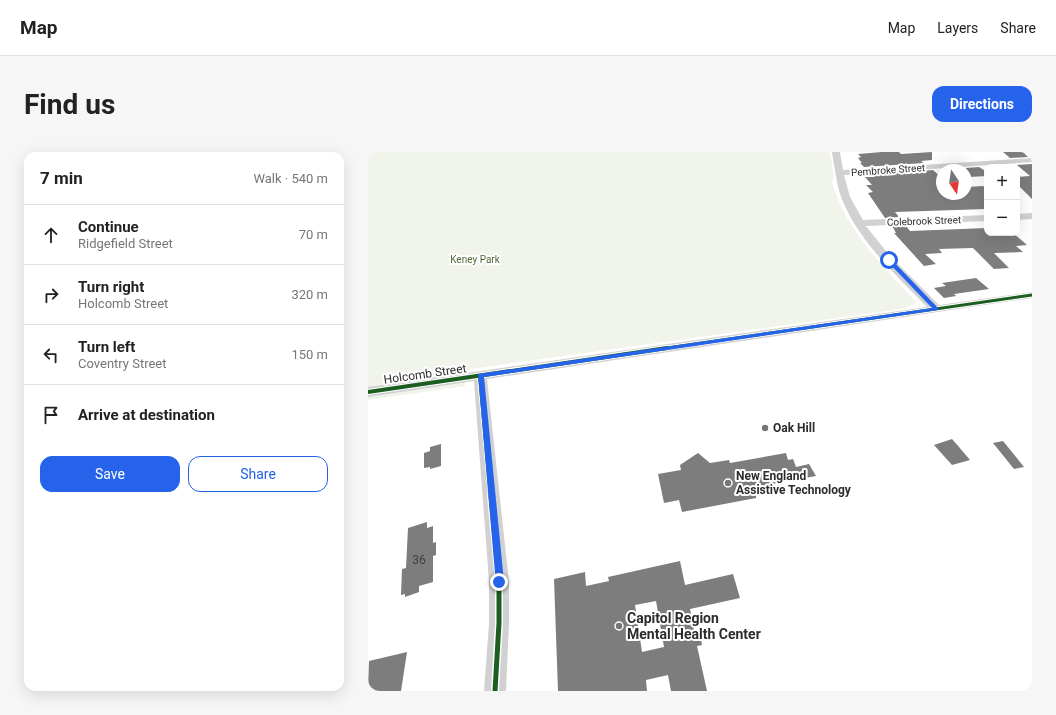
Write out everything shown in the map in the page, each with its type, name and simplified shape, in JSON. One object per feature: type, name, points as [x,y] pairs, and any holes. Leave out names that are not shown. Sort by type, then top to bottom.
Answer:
[{"type":"street","points":[[836,152],[846,197],[860,223],[889,260],[936,309]]},
{"type":"street","name":"Pembroke Street","points":[[840,173],[1032,160]]},
{"type":"street","points":[[1020,217],[1032,216]]},
{"type":"street","name":"Colebrook Street","points":[[860,223],[984,218]]},
{"type":"street","name":"Holcomb Street","points":[[368,392],[1032,295]]},
{"type":"street","points":[[480,376],[499,582],[499,623],[495,691]]},
{"type":"green space","name":"Keney Park","points":[[368,152],[830,152],[834,177],[832,182],[846,216],[856,232],[879,262],[917,303],[901,309],[464,370],[465,386],[368,400]]},
{"type":"building","points":[[899,152],[901,154],[932,152],[932,160],[921,161],[924,163],[864,167],[858,158],[861,157],[858,154]]},
{"type":"building","points":[[1003,152],[1023,152],[1028,157],[1010,158]]},
{"type":"building","points":[[1032,164],[1032,199],[1020,187],[1020,177],[1030,176],[1020,168],[1020,165]]},
{"type":"building","points":[[979,167],[984,170],[984,176],[972,177],[972,168]]},
{"type":"building","points":[[933,170],[936,173],[936,200],[972,200],[972,187],[983,186],[984,209],[895,212],[899,217],[885,218],[868,193],[873,192],[866,185],[872,185],[865,177],[874,177],[872,175]]},
{"type":"building","points":[[892,226],[906,226],[910,231],[984,228],[984,236],[1016,236],[1027,245],[1016,246],[1023,252],[994,253],[1009,268],[994,269],[973,248],[939,249],[942,253],[925,254],[936,264],[924,266],[894,233],[896,233]]},
{"type":"building","points":[[976,278],[989,289],[954,294],[956,296],[944,298],[934,288],[946,286],[942,283]]},
{"type":"building","points":[[952,439],[970,460],[952,465],[934,445]]},
{"type":"building","points":[[1003,441],[1024,467],[1014,469],[993,443]]},
{"type":"building","points":[[441,444],[441,466],[430,469],[430,467],[424,468],[424,453],[430,451],[430,447]]},
{"type":"building","name":"New England Assistive Technology","points":[[698,453],[710,463],[729,460],[730,463],[786,453],[788,460],[793,459],[796,467],[809,464],[816,476],[757,487],[756,498],[682,512],[679,500],[664,503],[658,474],[681,470],[680,465]]},
{"type":"building","points":[[427,522],[427,528],[433,526],[433,543],[436,542],[436,555],[433,556],[433,582],[419,586],[419,592],[405,597],[405,594],[401,595],[402,569],[406,568],[408,528]]},
{"type":"building","name":"Capitol Region Mental Health Center","points":[[680,561],[685,585],[733,574],[740,598],[690,609],[695,635],[700,634],[702,645],[697,646],[707,691],[671,691],[668,675],[646,680],[647,691],[558,691],[554,579],[585,572],[586,586],[609,581],[608,577]],"holes":[[[656,601],[664,647],[642,652],[635,605]]]},
{"type":"building","points":[[407,652],[401,691],[368,691],[369,661]]},
{"type":"cycle path","points":[[368,392],[1032,295]]},
{"type":"cycle path","points":[[480,376],[499,582],[499,623],[495,691]]},
{"type":"place","name":"Oak Hill","points":[[765,428]]},
{"type":"place","name":"New England Assistive Technology","points":[[728,483]]},
{"type":"place","name":"Capitol Region Mental Health Center","points":[[619,626]]},
{"type":"route","points":[[499,582],[480,376],[936,309],[889,260]]}]
